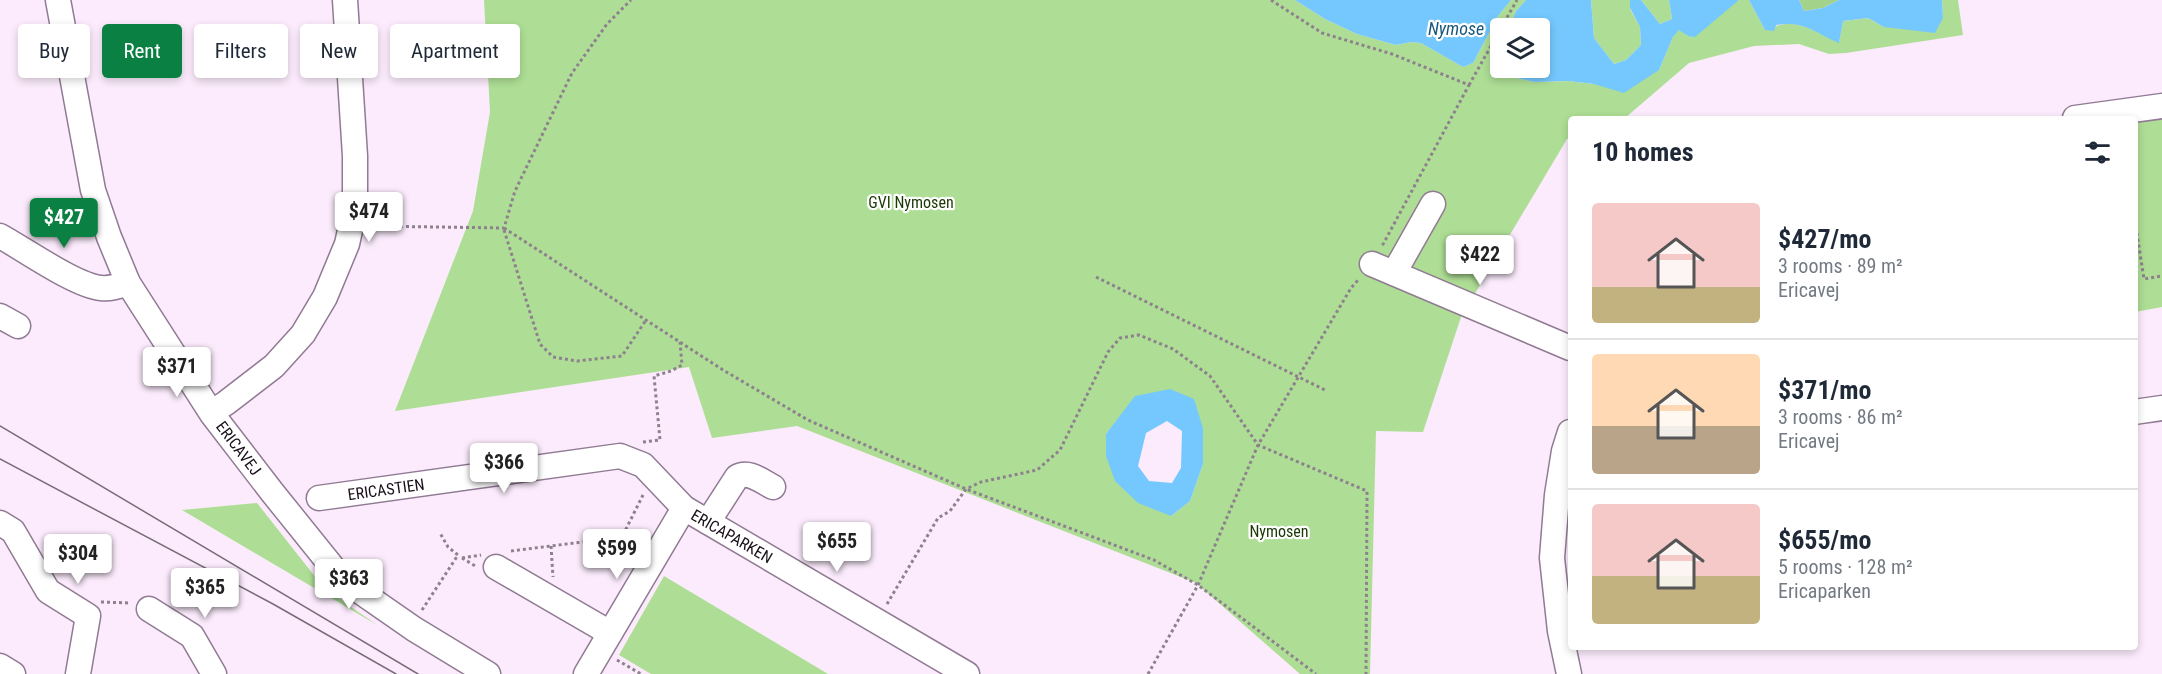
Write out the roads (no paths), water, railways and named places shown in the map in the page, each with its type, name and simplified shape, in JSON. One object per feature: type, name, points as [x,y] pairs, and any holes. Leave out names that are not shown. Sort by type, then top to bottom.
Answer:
[{"type":"street","name":"ERICAVEJ","points":[[58,0],[93,190],[128,283],[212,412],[342,579],[411,627],[488,674]]},
{"type":"street","points":[[212,412],[226,404],[274,366],[303,334],[325,297],[342,261],[351,226],[355,156],[345,0]]},
{"type":"street","points":[[2090,116],[2162,106]]},
{"type":"street","points":[[1394,273],[1433,204]]},
{"type":"street","points":[[0,236],[80,282],[98,288],[114,288],[128,283]]},
{"type":"street","points":[[1372,264],[1568,347]]},
{"type":"street","points":[[2138,411],[2162,408]]},
{"type":"street","points":[[1568,438],[1564,451],[1564,494],[1552,558],[1560,631],[1569,674]]},
{"type":"street","name":"ERICASTIEN","points":[[319,498],[620,456],[643,465],[684,508]]},
{"type":"street","points":[[708,522],[741,474],[750,474],[772,487]]},
{"type":"street","name":"ERICAPARKEN","points":[[586,674],[684,508],[968,674]]},
{"type":"street","points":[[0,523],[13,531],[48,591],[88,616],[78,674]]},
{"type":"street","points":[[496,558],[555,601],[605,642]]},
{"type":"street","points":[[149,609],[192,636],[214,674]]},
{"type":"street","points":[[0,666],[13,674]]},
{"type":"water","name":"Nymose","points":[[1295,0],[1511,0],[1497,18],[1490,18],[1490,31],[1473,63],[1463,67],[1421,43],[1396,45],[1357,34],[1325,19]]},
{"type":"water","name":"Nymose","points":[[1526,0],[1591,0],[1594,38],[1614,64],[1626,60],[1641,45],[1640,27],[1630,8],[1630,0],[1641,0],[1660,24],[1672,19],[1669,0],[1739,0],[1695,37],[1688,36],[1679,30],[1673,37],[1659,70],[1624,93],[1594,84],[1568,81],[1535,82],[1516,78],[1550,78],[1550,18],[1513,18]]},
{"type":"water","points":[[1749,0],[1799,0],[1804,11],[1823,8],[1839,0],[1942,0],[1943,18],[1935,33],[1884,27],[1868,18],[1843,21],[1839,43],[1809,28],[1794,24],[1776,25],[1774,31],[1765,30]]},
{"type":"water","points":[[1170,389],[1194,399],[1203,428],[1203,464],[1190,501],[1171,516],[1138,503],[1115,481],[1106,456],[1106,434],[1135,396]],"holes":[[[1167,421],[1182,431],[1181,468],[1172,483],[1149,481],[1138,466],[1146,433]]]},
{"type":"tram line","points":[[0,426],[418,674]]},
{"type":"tram line","points":[[0,459],[273,604],[396,674]]},
{"type":"park label","name":"GVI Nymosen","points":[[911,202]]},
{"type":"park label","name":"Nymosen","points":[[1279,531]]}]
